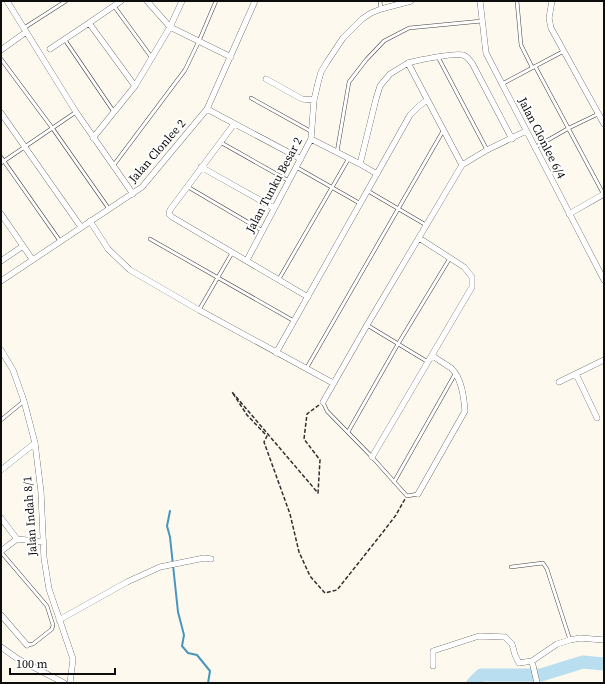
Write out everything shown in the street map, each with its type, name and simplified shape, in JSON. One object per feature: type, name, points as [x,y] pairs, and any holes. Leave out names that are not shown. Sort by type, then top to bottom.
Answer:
[{"type":"street","points":[[8,1],[76,112],[133,194]]},
{"type":"street","points":[[50,49],[120,1]]},
{"type":"street","points":[[147,1],[170,27],[231,56]]},
{"type":"street","points":[[93,138],[135,86],[170,27],[182,1]]},
{"type":"street","name":"Jalan Clonlee 2","points":[[1,281],[81,226],[142,187],[207,109],[255,1]]},
{"type":"street","name":"Jalan Tunku Besar 2","points":[[247,260],[311,139],[314,100],[321,72],[344,38],[362,19],[381,9],[410,1]]},
{"type":"street","name":"Jalan Clonlee 6/4","points":[[480,1],[486,53],[534,148],[604,280]]},
{"type":"street","points":[[552,1],[549,23],[604,124]]},
{"type":"street","points":[[89,23],[135,86]]},
{"type":"street","points":[[1,50],[25,30]]},
{"type":"street","points":[[360,164],[380,86],[390,74],[408,63],[438,57],[461,55],[467,57],[472,63],[512,139]]},
{"type":"street","points":[[408,63],[462,165]]},
{"type":"street","points":[[266,79],[302,99],[314,100]]},
{"type":"street","points":[[276,353],[410,115],[427,100]]},
{"type":"street","points":[[207,109],[301,159]]},
{"type":"street","points":[[598,114],[604,111]]},
{"type":"street","points":[[1,112],[81,226]]},
{"type":"street","points":[[234,124],[170,210],[169,214],[308,297]]},
{"type":"street","points":[[323,402],[367,324],[462,165],[487,150],[526,131]]},
{"type":"street","points":[[311,139],[377,174]]},
{"type":"street","points":[[202,167],[274,208]]},
{"type":"street","points":[[569,214],[604,195]]},
{"type":"street","points":[[2,218],[32,259]]},
{"type":"street","points":[[90,221],[108,249],[130,270],[276,353],[333,383]]},
{"type":"street","points":[[372,457],[472,287],[472,277],[464,267],[419,238]]},
{"type":"street","points":[[1,261],[23,246]]},
{"type":"street","name":"Jalan Indah 8/1","points":[[1,350],[13,370],[24,400],[35,443],[41,492],[44,558],[49,589],[73,659],[70,683]]},
{"type":"street","points":[[418,494],[465,411],[464,397],[455,374],[452,369],[432,355]]},
{"type":"street","points":[[558,382],[604,360]]},
{"type":"street","points":[[576,374],[597,418]]},
{"type":"street","points":[[1,470],[35,443]]},
{"type":"street","points":[[1,518],[17,539]]},
{"type":"street","points":[[1,552],[17,539],[44,542]]},
{"type":"street","points":[[59,620],[127,582],[160,567],[204,558],[211,559]]},
{"type":"street","points":[[1,615],[27,645]]},
{"type":"street","points":[[433,666],[433,651],[479,636],[505,637],[512,644],[519,663],[532,661],[557,644],[570,640],[580,638],[604,640]]},
{"type":"street","points":[[1,647],[18,660],[64,683]]},
{"type":"street","points":[[532,661],[537,683]]},
{"type":"lane","points":[[25,30],[66,1]]},
{"type":"lane","points":[[114,166],[185,70],[200,41],[216,1]]},
{"type":"lane","points":[[380,1],[381,9]]},
{"type":"lane","points":[[516,1],[522,45],[604,195]]},
{"type":"lane","points":[[114,6],[152,58]]},
{"type":"lane","points":[[337,152],[350,82],[366,60],[384,41],[409,28],[482,21]]},
{"type":"lane","points":[[64,40],[114,112]]},
{"type":"lane","points":[[502,84],[533,66],[564,51]]},
{"type":"lane","points":[[438,57],[487,150]]},
{"type":"lane","points":[[1,59],[53,129],[109,209]]},
{"type":"lane","points":[[251,98],[312,132]]},
{"type":"lane","points":[[3,162],[76,112]]},
{"type":"lane","points":[[534,148],[568,128],[598,114]]},
{"type":"lane","points":[[306,368],[444,130]]},
{"type":"lane","points":[[220,142],[289,181]]},
{"type":"lane","points":[[1,157],[3,162],[60,241]]},
{"type":"lane","points":[[279,279],[349,158]]},
{"type":"lane","points":[[296,167],[360,204]]},
{"type":"lane","points":[[188,187],[262,231]]},
{"type":"lane","points":[[368,190],[426,225]]},
{"type":"lane","points":[[150,239],[294,321]]},
{"type":"lane","points":[[199,310],[233,252]]},
{"type":"lane","points":[[348,432],[398,344],[450,258]]},
{"type":"lane","points":[[367,324],[428,362]]},
{"type":"lane","points":[[394,482],[455,374]]},
{"type":"lane","points":[[1,420],[24,400]]},
{"type":"lane","points":[[323,402],[327,411],[372,457],[407,496],[418,494]]},
{"type":"lane","points":[[1,552],[46,606],[54,625],[33,644],[27,645]]},
{"type":"lane","points":[[511,567],[543,563],[547,568],[570,640]]},
{"type":"path","points":[[323,402],[307,414],[304,439],[320,460],[318,493],[232,392],[247,415],[267,436],[264,442],[290,514],[299,552],[310,576],[325,594],[337,590],[396,515],[407,496]]},
{"type":"waterway","points":[[170,511],[167,526],[170,537],[178,612],[184,635],[182,646],[188,653],[197,655],[210,671],[208,683]]},
{"type":"waterway","points":[[473,683],[481,675],[541,675],[583,662],[604,664]]}]
